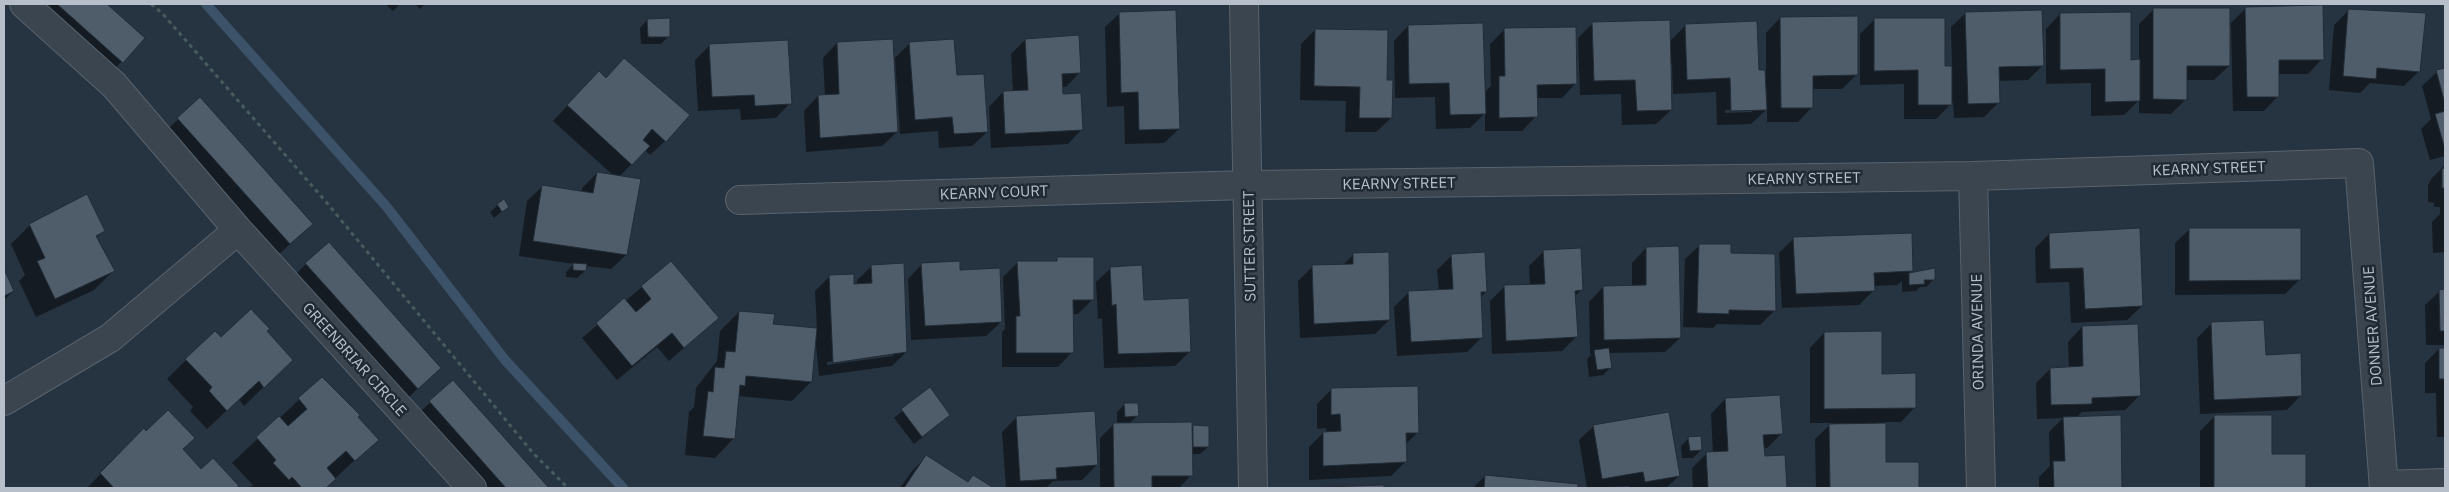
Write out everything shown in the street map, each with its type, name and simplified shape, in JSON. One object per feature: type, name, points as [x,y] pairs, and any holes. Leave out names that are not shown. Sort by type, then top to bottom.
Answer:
[{"type":"street","name":"GREENBRIAR CIRCLE","points":[[24,4],[114,85],[238,230],[472,488]]},
{"type":"street","name":"SUTTER STREET","points":[[1244,4],[1253,488]]},
{"type":"street","name":"KEARNY STREET","points":[[1248,184],[1973,176],[2359,163]]},
{"type":"street","name":"DONNER AVENUE","points":[[2359,163],[2384,487]]},
{"type":"street","name":"ORINDA AVENUE","points":[[1973,176],[1981,488]]},
{"type":"street","name":"KEARNY COURT","points":[[740,200],[1248,184]]},
{"type":"street","points":[[4,401],[110,338],[238,230]]},
{"type":"street","points":[[2384,487],[2445,483]]},
{"type":"path","points":[[151,4],[162,13],[327,202],[533,453],[568,488]]},
{"type":"building","points":[[57,4],[107,4],[145,38],[123,63]]},
{"type":"building","points":[[2323,5],[2324,60],[2279,60],[2279,97],[2247,97],[2245,7]]},
{"type":"building","points":[[2153,8],[2230,8],[2230,66],[2187,66],[2187,100],[2153,99]]},
{"type":"building","points":[[2348,9],[2426,13],[2420,72],[2377,68],[2376,79],[2343,76]]},
{"type":"building","points":[[1176,10],[1180,129],[1139,130],[1138,92],[1121,93],[1119,12]]},
{"type":"building","points":[[2042,10],[2044,66],[1999,67],[2000,103],[1968,104],[1965,12]]},
{"type":"building","points":[[2131,12],[2131,60],[2140,59],[2140,101],[2105,102],[2105,69],[2060,70],[2060,13]]},
{"type":"building","points":[[1858,16],[1858,75],[1813,76],[1813,108],[1781,108],[1780,17]]},
{"type":"building","points":[[670,18],[670,37],[648,37],[647,19]]},
{"type":"building","points":[[1874,18],[1945,18],[1945,66],[1952,66],[1952,105],[1918,105],[1918,70],[1874,71]]},
{"type":"building","points":[[1670,20],[1672,110],[1637,111],[1635,80],[1594,81],[1592,22]]},
{"type":"building","points":[[1757,21],[1759,70],[1765,70],[1767,110],[1731,111],[1730,78],[1687,80],[1685,24]]},
{"type":"building","points":[[1483,23],[1486,114],[1450,115],[1449,83],[1409,84],[1408,25]]},
{"type":"building","points":[[1576,27],[1577,84],[1537,85],[1538,117],[1499,118],[1499,76],[1505,76],[1504,28]]},
{"type":"building","points":[[1315,29],[1388,30],[1387,80],[1393,80],[1392,118],[1359,118],[1360,87],[1314,86]]},
{"type":"building","points":[[1079,35],[1081,73],[1062,74],[1063,94],[1081,93],[1083,130],[1005,134],[1003,91],[1028,90],[1025,39]]},
{"type":"building","points":[[893,39],[898,132],[820,138],[818,95],[839,94],[837,42]]},
{"type":"building","points":[[954,39],[957,75],[984,74],[988,132],[954,134],[952,117],[915,120],[909,42]]},
{"type":"building","points":[[788,40],[792,104],[755,106],[754,95],[712,97],[709,44]]},
{"type":"building","points":[[624,58],[690,115],[666,142],[652,129],[643,140],[650,146],[632,165],[567,105],[599,71],[606,78]]},
{"type":"building","points":[[2445,68],[2445,104],[2436,70]]},
{"type":"building","points":[[200,97],[313,224],[290,244],[177,118]]},
{"type":"building","points":[[2445,111],[2445,146],[2444,146],[2435,114]]},
{"type":"building","points":[[2445,168],[2445,188],[2442,188],[2442,169]]},
{"type":"building","points":[[597,172],[641,179],[627,255],[533,241],[542,185],[593,193]]},
{"type":"building","points":[[87,194],[105,231],[96,236],[115,271],[55,299],[37,261],[45,258],[29,224]]},
{"type":"building","points":[[504,199],[509,207],[502,212],[497,204]]},
{"type":"building","points":[[2140,228],[2143,306],[2085,309],[2083,268],[2050,269],[2049,233]]},
{"type":"building","points":[[2189,228],[2301,228],[2301,280],[2189,281]]},
{"type":"building","points":[[1912,233],[1913,271],[1874,273],[1875,291],[1796,294],[1793,237]]},
{"type":"building","points":[[329,242],[441,368],[418,389],[305,263]]},
{"type":"building","points":[[1699,244],[1731,244],[1731,253],[1775,254],[1776,311],[1729,310],[1729,314],[1697,313]]},
{"type":"building","points":[[1679,246],[1681,338],[1604,340],[1603,286],[1646,285],[1646,247]]},
{"type":"building","points":[[1581,248],[1583,290],[1575,291],[1578,337],[1506,341],[1504,285],[1545,284],[1543,250]]},
{"type":"building","points":[[1389,252],[1390,320],[1314,324],[1312,265],[1353,264],[1353,253]]},
{"type":"building","points":[[1485,252],[1487,292],[1481,292],[1483,338],[1411,342],[1408,291],[1453,289],[1451,254]]},
{"type":"building","points":[[1057,257],[1094,257],[1094,300],[1073,300],[1074,353],[1016,353],[1016,316],[1020,316],[1017,261],[1057,261]]},
{"type":"building","points":[[671,261],[719,318],[684,348],[672,333],[632,366],[596,323],[624,298],[636,312],[651,299],[641,286]]},
{"type":"building","points":[[960,261],[960,270],[1000,268],[1002,322],[925,326],[921,263]]},
{"type":"building","points":[[573,263],[587,264],[586,271],[573,270]]},
{"type":"building","points":[[904,263],[907,352],[833,363],[829,275],[854,274],[854,284],[872,283],[871,265]]},
{"type":"building","points":[[1142,265],[1144,300],[1189,298],[1191,352],[1118,354],[1116,304],[1112,306],[1110,267]]},
{"type":"building","points":[[1935,268],[1935,280],[1924,280],[1925,284],[1909,285],[1909,273]]},
{"type":"building","points":[[4,269],[14,291],[4,296]]},
{"type":"building","points":[[2445,289],[2445,331],[2440,331],[2439,290]]},
{"type":"building","points":[[251,309],[270,329],[267,331],[293,360],[264,388],[259,381],[227,411],[209,391],[212,387],[185,359],[215,331],[221,337]]},
{"type":"building","points":[[739,311],[775,314],[773,324],[817,328],[812,382],[746,376],[745,386],[740,385],[735,439],[703,436],[708,391],[713,392],[715,367],[724,368],[726,351],[735,352]]},
{"type":"building","points":[[2264,320],[2266,355],[2301,353],[2302,396],[2214,400],[2211,322]]},
{"type":"building","points":[[2138,324],[2141,396],[2092,398],[2092,404],[2051,405],[2050,368],[2083,366],[2082,326]]},
{"type":"building","points":[[1882,331],[1882,374],[1916,373],[1916,408],[1824,409],[1824,332]]},
{"type":"building","points":[[1609,348],[1612,368],[1597,370],[1594,350]]},
{"type":"building","points":[[2439,348],[2445,348],[2445,379],[2439,379]]},
{"type":"building","points":[[322,377],[360,415],[358,417],[379,440],[355,461],[346,451],[327,468],[336,479],[326,488],[302,488],[292,477],[289,480],[273,463],[276,460],[256,437],[279,416],[288,426],[307,409],[298,398]]},
{"type":"building","points":[[453,380],[549,488],[506,488],[429,401]]},
{"type":"building","points":[[1418,386],[1419,433],[1406,433],[1407,462],[1323,466],[1323,432],[1341,431],[1340,414],[1331,415],[1331,388]]},
{"type":"building","points":[[930,387],[950,415],[922,437],[901,409]]},
{"type":"building","points":[[1780,395],[1783,434],[1763,435],[1765,456],[1785,455],[1787,488],[1708,488],[1706,452],[1728,451],[1725,398]]},
{"type":"building","points":[[1124,403],[1138,403],[1139,416],[1125,417]]},
{"type":"building","points":[[168,410],[195,438],[183,449],[201,469],[213,458],[239,486],[236,488],[114,488],[100,473],[144,428],[146,431]]},
{"type":"building","points":[[1095,411],[1098,465],[1056,468],[1057,479],[1020,481],[1016,416]]},
{"type":"building","points":[[1669,412],[1680,476],[1645,482],[1643,472],[1602,479],[1593,425]]},
{"type":"building","points":[[2121,415],[2122,488],[2054,488],[2053,461],[2065,461],[2063,417]]},
{"type":"building","points":[[2214,415],[2272,415],[2272,454],[2306,454],[2306,488],[2214,488]]},
{"type":"building","points":[[1192,422],[1193,476],[1152,476],[1152,488],[1114,488],[1113,423]]},
{"type":"building","points":[[1886,423],[1886,462],[1919,462],[1919,488],[1830,488],[1829,424]]},
{"type":"building","points":[[1193,425],[1209,426],[1209,447],[1193,447]]},
{"type":"building","points":[[1701,436],[1702,450],[1690,451],[1688,437]]},
{"type":"building","points":[[926,455],[968,482],[973,475],[994,488],[904,488]]},
{"type":"building","points":[[1485,475],[1578,484],[1578,488],[1484,488]]},
{"type":"building","points":[[1384,485],[1384,488],[1324,488],[1324,487]]},
{"type":"waterway","points":[[206,4],[386,206],[505,360],[623,488]]}]
